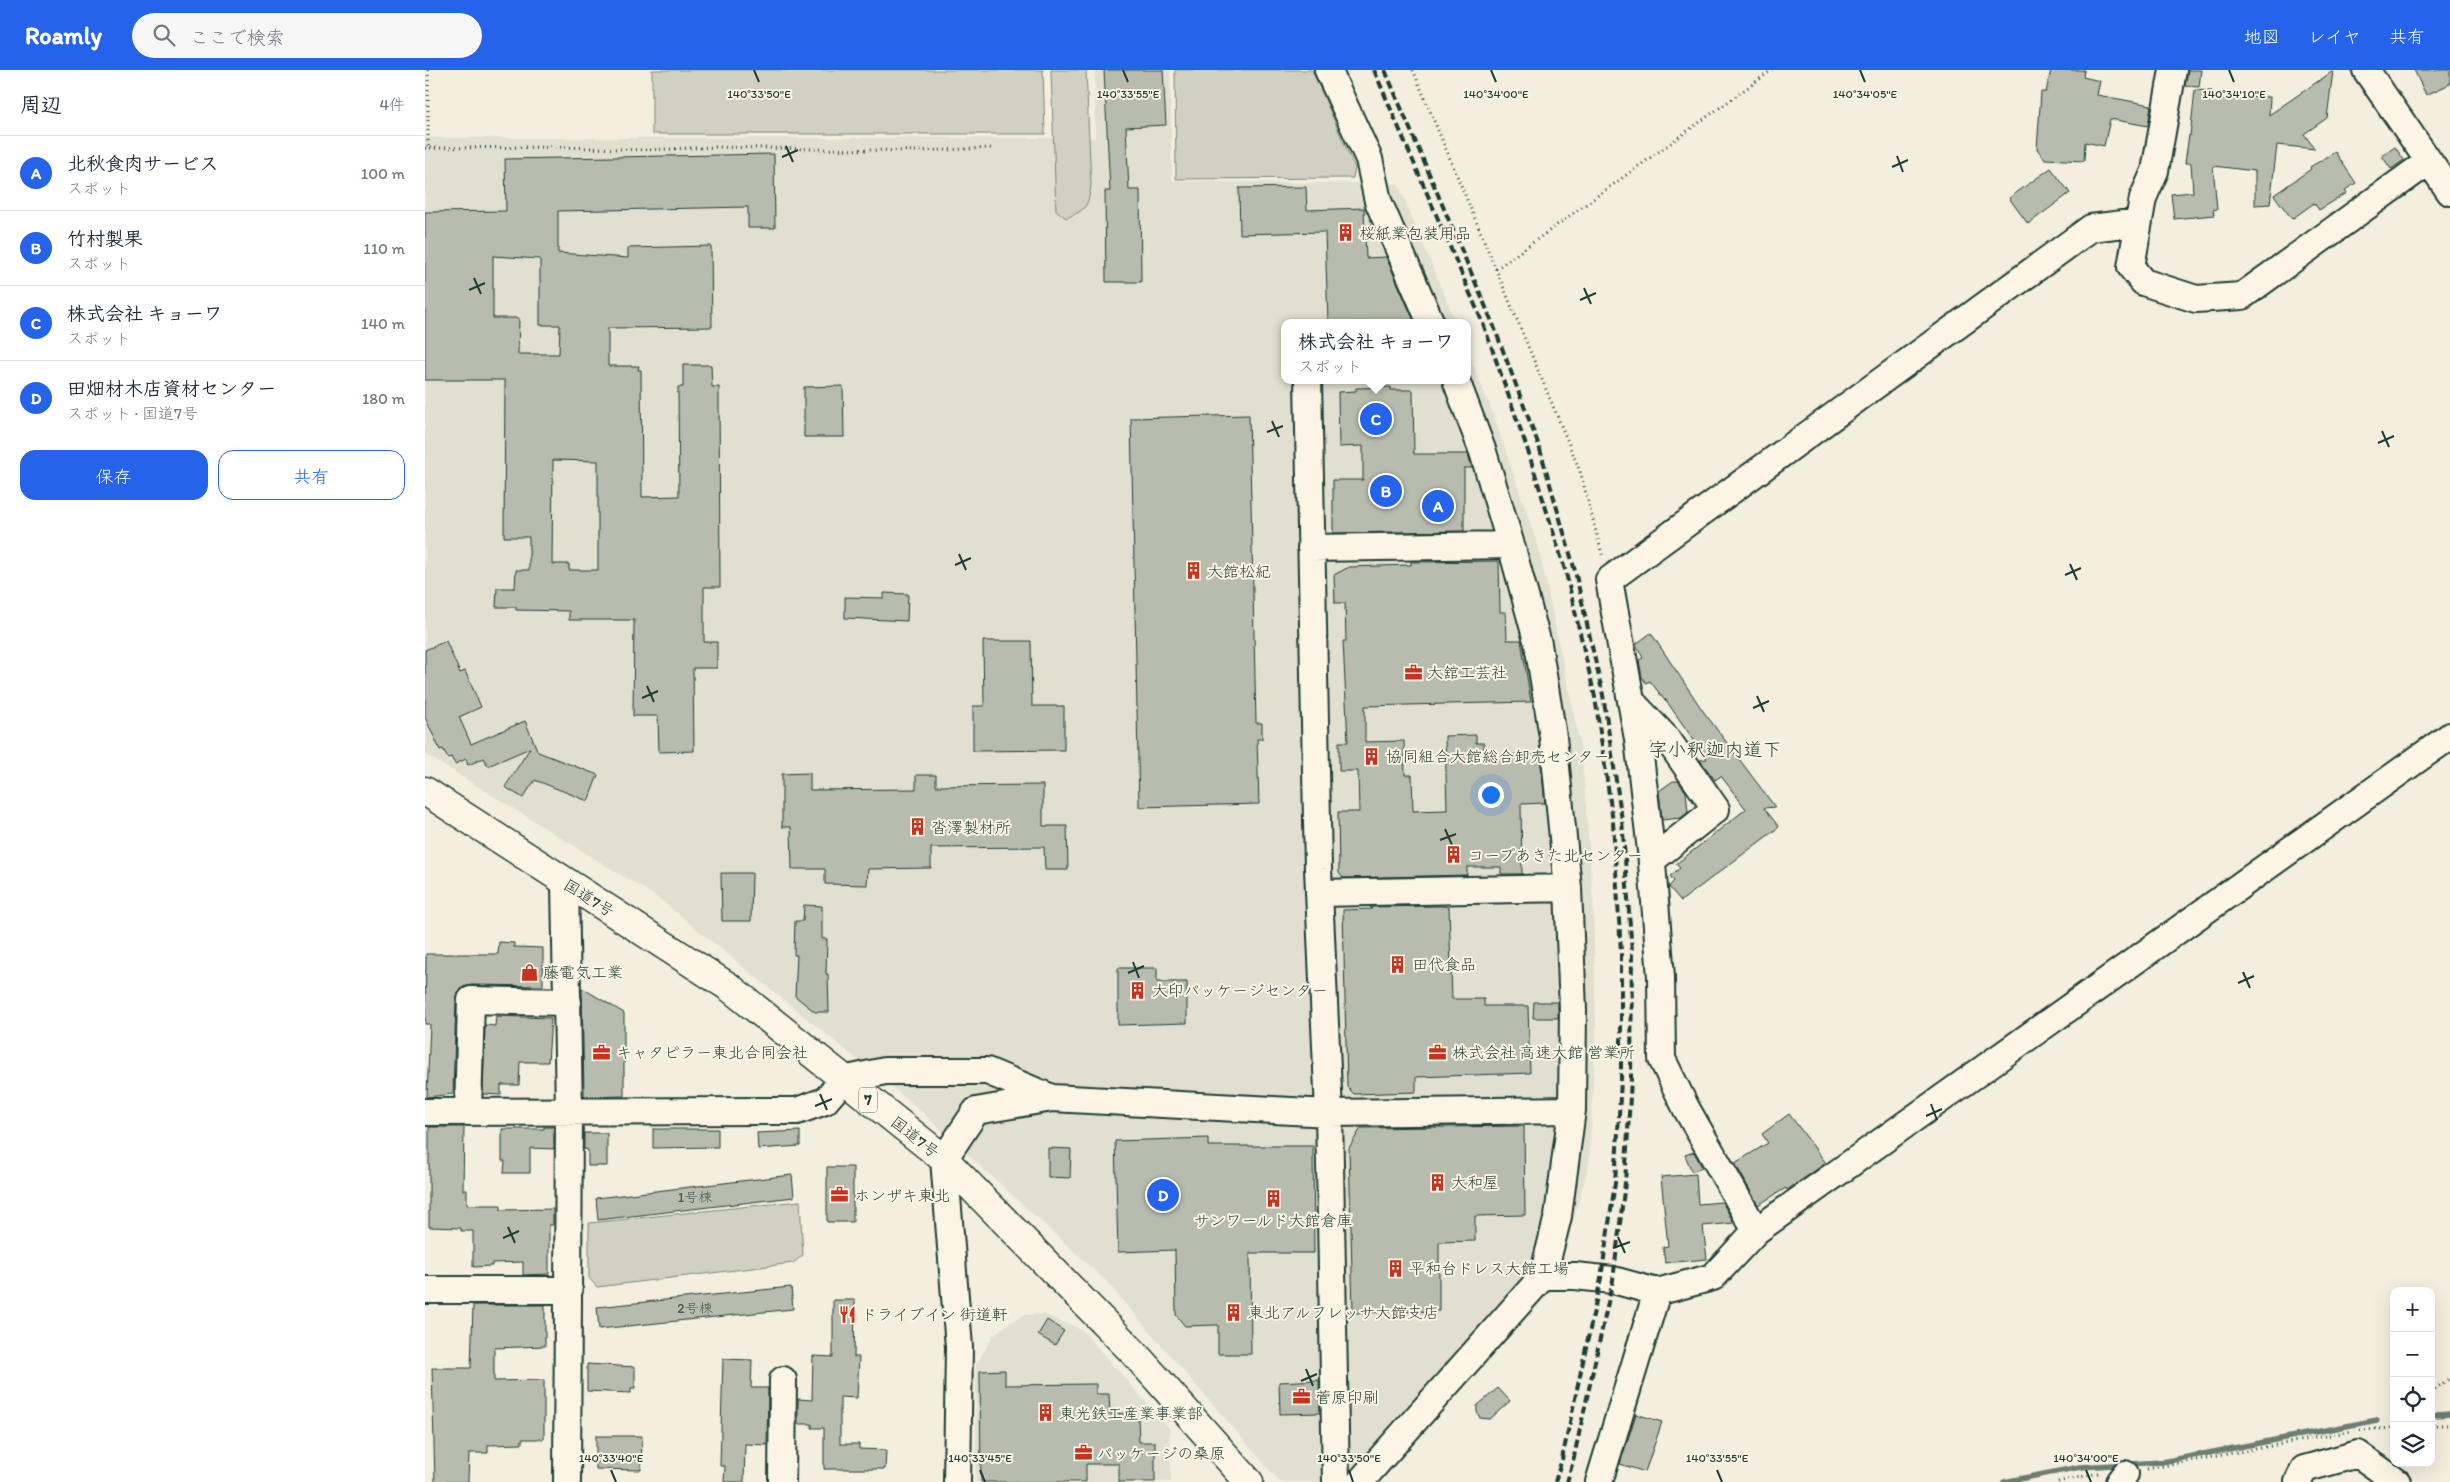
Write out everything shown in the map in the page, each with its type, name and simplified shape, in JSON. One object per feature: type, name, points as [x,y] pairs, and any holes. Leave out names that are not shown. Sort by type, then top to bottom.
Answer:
[{"type":"highway","name":"国道7号","points":[[425,791],[729,987],[943,1159],[1134,1353],[1249,1482]]},
{"type":"street","points":[[1328,70],[1369,160],[1378,201],[1429,319]]},
{"type":"street","points":[[2173,70],[2155,170],[2143,198],[2131,267],[2143,282],[2196,299],[2242,296],[2428,162]]},
{"type":"street","points":[[2369,71],[2428,162],[2450,192]]},
{"type":"street","points":[[1756,1231],[1686,1108],[1662,1059],[1661,977],[1652,860],[1639,739],[1609,580],[2091,228],[2139,222]]},
{"type":"street","points":[[1308,384],[1319,894],[1329,1113],[1336,1482]]},
{"type":"street","points":[[1360,1482],[1543,1276],[1558,1216],[1572,1110],[1573,1010],[1568,888],[1553,737],[1538,644],[1483,452],[1458,384]]},
{"type":"street","points":[[1311,548],[1511,545]]},
{"type":"street","points":[[1631,701],[1668,740],[1716,809],[1652,860]]},
{"type":"street","points":[[1543,1276],[1575,1276],[1613,1280],[1657,1292],[1713,1277],[1756,1231],[2450,736]]},
{"type":"street","points":[[565,883],[569,1112],[567,1482]]},
{"type":"street","points":[[1319,894],[1568,888]]},
{"type":"street","points":[[468,1112],[471,1000],[567,1002]]},
{"type":"street","points":[[425,1112],[797,1111],[825,1101],[843,1080],[885,1070],[987,1071],[1053,1098]]},
{"type":"street","points":[[957,1482],[959,1347],[943,1159],[976,1110],[1053,1098],[1329,1113],[1572,1110]]},
{"type":"street","points":[[425,1290],[569,1290]]},
{"type":"street","points":[[1599,1482],[1657,1292]]},
{"type":"street","points":[[782,1482],[783,1380]]},
{"type":"street","points":[[2298,1482],[2304,1469],[2358,1454],[2397,1482]]},
{"type":"path","points":[[428,70],[427,148],[564,147],[645,150],[716,147],[918,151],[993,148]]},
{"type":"path","points":[[1413,70],[1580,471],[1609,580]]},
{"type":"path","points":[[1496,269],[1772,70]]},
{"type":"path","points":[[2435,1389],[2450,1378]]},
{"type":"path","points":[[2435,1426],[2450,1425]]},
{"type":"path","points":[[2058,1482],[2104,1472],[2122,1478],[2338,1432],[2390,1428]]},
{"type":"shaded area","points":[[652,70],[1043,70],[1045,134],[652,134]]},
{"type":"shaded area","points":[[1051,70],[1086,70],[1091,185],[1085,207],[1078,213],[1066,218],[1056,210]]},
{"type":"shaded area","points":[[1095,70],[1170,70],[1172,181],[1398,184],[1454,319],[1281,319],[1281,384],[1471,384],[1471,360],[1493,414],[1539,549],[1582,754],[1593,901],[1596,1027],[1589,1164],[1566,1247],[1548,1295],[1375,1482],[1280,1482],[1104,1279],[915,1106],[657,897],[425,754],[425,138],[1095,138]]},
{"type":"shaded area","points":[[1175,70],[1312,70],[1355,168],[1353,178],[1176,179]]},
{"type":"shaded area","points":[[800,1201],[803,1255],[793,1263],[597,1287],[589,1278],[589,1223]]},
{"type":"shaded area","points":[[1043,1314],[1082,1330],[1169,1428],[1171,1482],[976,1482],[976,1365],[993,1336],[1008,1324],[1024,1315]]},
{"type":"building","points":[[1104,70],[1163,70],[1166,125],[1126,127],[1129,190],[1140,190],[1141,282],[1106,282],[1105,191],[1110,191]]},
{"type":"building","points":[[2051,70],[2084,70],[2083,77],[2100,81],[2097,95],[2151,105],[2148,126],[2110,119],[2104,146],[2085,142],[2084,161],[2045,159],[2037,149],[2041,92],[2046,92]]},
{"type":"building","points":[[2188,70],[2201,70],[2199,87],[2185,86]]},
{"type":"building","points":[[2414,70],[2450,70],[2450,84],[2426,95]]},
{"type":"building","points":[[2333,71],[2327,118],[2304,134],[2315,149],[2277,145],[2270,204],[2255,205],[2255,171],[2213,166],[2217,209],[2213,210],[2214,215],[2174,219],[2171,194],[2193,192],[2191,163],[2185,163],[2195,90],[2212,91],[2211,94],[2270,97],[2269,115]]},
{"type":"building","points":[[2395,147],[2404,160],[2391,169],[2382,156]]},
{"type":"building","points":[[2335,152],[2356,183],[2345,190],[2347,193],[2319,210],[2314,203],[2292,219],[2274,195],[2311,169],[2310,167]]},
{"type":"building","points":[[774,154],[775,228],[748,228],[748,207],[558,211],[558,253],[628,258],[628,248],[711,246],[712,327],[608,328],[608,366],[639,366],[638,370],[641,370],[642,497],[679,496],[678,387],[683,387],[683,365],[711,365],[712,387],[719,387],[720,587],[704,587],[704,642],[717,642],[717,668],[693,668],[694,751],[659,752],[658,716],[633,716],[634,620],[569,620],[569,611],[516,610],[516,607],[496,607],[497,588],[515,588],[516,570],[529,570],[529,537],[504,537],[505,380],[425,380],[425,212],[506,211],[505,159]],"holes":[[[493,256],[540,259],[540,325],[560,325],[559,354],[518,354],[519,318],[493,318]],[[553,460],[598,461],[598,570],[569,570],[569,564],[552,564]]]},
{"type":"building","points":[[2051,168],[2070,193],[2028,224],[2009,198]]},
{"type":"building","points":[[1306,187],[1307,210],[1364,208],[1366,258],[1386,257],[1413,319],[1328,319],[1325,232],[1240,234],[1239,188]]},
{"type":"building","points":[[843,386],[844,437],[804,437],[804,387]]},
{"type":"building","points":[[1391,387],[1391,390],[1413,390],[1414,454],[1468,454],[1472,468],[1464,468],[1464,531],[1333,533],[1333,480],[1363,480],[1363,446],[1339,447],[1338,392],[1356,391],[1356,388]]},
{"type":"building","name":"大館松紀","points":[[1249,415],[1256,723],[1262,723],[1262,739],[1257,739],[1259,804],[1139,807],[1131,418]]},
{"type":"building","points":[[1499,561],[1500,612],[1506,612],[1507,640],[1521,640],[1531,702],[1365,706],[1365,742],[1404,741],[1405,775],[1412,775],[1413,811],[1447,810],[1445,736],[1476,735],[1476,743],[1484,743],[1484,755],[1540,754],[1545,803],[1521,804],[1522,874],[1501,874],[1501,867],[1467,867],[1467,875],[1343,878],[1339,873],[1338,812],[1359,812],[1358,771],[1339,771],[1339,742],[1348,742],[1343,641],[1346,641],[1345,603],[1335,603],[1334,575],[1349,567],[1411,565],[1411,562]]},
{"type":"building","points":[[884,593],[908,594],[907,621],[845,618],[845,597],[884,598]]},
{"type":"building","points":[[1651,633],[1703,711],[1775,807],[1764,808],[1779,827],[1681,901],[1669,887],[1674,881],[1670,876],[1680,868],[1676,864],[1746,809],[1721,776],[1715,780],[1700,760],[1707,759],[1665,699],[1666,702],[1650,681],[1646,683],[1642,677],[1639,660],[1643,658],[1636,644]]},
{"type":"building","points":[[446,641],[460,673],[465,671],[481,707],[459,717],[471,744],[525,721],[538,752],[598,775],[588,801],[535,780],[523,798],[505,787],[530,748],[488,766],[484,758],[468,765],[466,759],[455,764],[451,757],[448,758],[443,749],[440,750],[425,717],[425,650]]},
{"type":"building","points":[[983,641],[1031,641],[1032,706],[1064,706],[1064,750],[973,751],[973,706],[984,706]]},
{"type":"building","name":"沓澤製材所","points":[[810,773],[810,790],[916,789],[916,775],[936,775],[936,786],[1043,785],[1043,826],[1067,826],[1068,870],[1045,870],[1044,847],[931,848],[931,868],[868,869],[867,885],[825,884],[825,869],[792,869],[791,827],[782,827],[782,774]]},
{"type":"building","points":[[1673,781],[1678,781],[1686,792],[1688,812],[1681,818],[1662,820],[1659,791]]},
{"type":"building","points":[[721,873],[752,873],[751,921],[722,921]]},
{"type":"building","points":[[804,905],[822,906],[822,939],[827,939],[826,974],[828,974],[829,1012],[815,1012],[795,996],[797,955],[794,955],[795,921],[803,921]]},
{"type":"building","points":[[1370,907],[1449,907],[1452,999],[1484,999],[1484,1006],[1528,1006],[1530,1073],[1416,1077],[1416,1092],[1354,1094],[1347,1087],[1343,910],[1372,909]]},
{"type":"building","points":[[499,942],[514,943],[514,947],[543,948],[543,986],[471,985],[463,987],[458,993],[456,1000],[453,1094],[427,1097],[430,1024],[425,1024],[426,954],[498,954]]},
{"type":"building","name":"大印パッケージセンター","points":[[1118,968],[1157,968],[1157,982],[1187,982],[1187,1023],[1118,1025]]},
{"type":"building","name":"キャタピラー東北合同会社","points":[[582,988],[624,1013],[624,1096],[584,1097]]},
{"type":"building","points":[[1534,1002],[1558,1002],[1558,1018],[1533,1018]]},
{"type":"building","points":[[496,1016],[551,1018],[548,1062],[520,1062],[519,1085],[501,1085],[501,1095],[483,1094],[485,1025],[495,1026]]},
{"type":"building","points":[[1789,1114],[1826,1163],[1787,1190],[1786,1188],[1758,1205],[1735,1163],[1768,1143],[1762,1134]]},
{"type":"building","name":"大和屋","points":[[1524,1126],[1525,1215],[1475,1216],[1475,1241],[1439,1242],[1439,1311],[1353,1313],[1349,1148],[1361,1128]]},
{"type":"building","points":[[429,1127],[464,1127],[463,1190],[467,1190],[467,1205],[501,1205],[501,1210],[553,1209],[553,1225],[549,1225],[549,1274],[523,1275],[523,1262],[492,1263],[492,1266],[473,1267],[473,1231],[461,1231],[461,1228],[429,1227]]},
{"type":"building","points":[[544,1127],[554,1127],[554,1149],[530,1148],[530,1173],[504,1173],[505,1161],[502,1161],[502,1129],[544,1129]]},
{"type":"building","points":[[653,1129],[718,1129],[718,1147],[653,1148]]},
{"type":"building","points":[[800,1131],[800,1146],[758,1149],[757,1133]]},
{"type":"building","points":[[584,1133],[607,1133],[607,1166],[588,1166],[588,1150],[584,1149]]},
{"type":"building","points":[[1208,1138],[1208,1146],[1313,1146],[1314,1253],[1250,1253],[1251,1354],[1218,1354],[1218,1325],[1185,1326],[1176,1315],[1175,1250],[1118,1252],[1115,1141]]},
{"type":"building","points":[[1048,1148],[1071,1149],[1070,1178],[1048,1177]]},
{"type":"building","points":[[1694,1152],[1702,1167],[1692,1172],[1685,1155]]},
{"type":"building","name":"ホンザキ東北","points":[[827,1167],[853,1167],[853,1222],[827,1222]]},
{"type":"building","points":[[1696,1174],[1698,1204],[1722,1202],[1734,1223],[1703,1226],[1707,1259],[1665,1263],[1663,1247],[1668,1246],[1661,1177]]},
{"type":"building","points":[[792,1175],[794,1197],[598,1220],[596,1198]]},
{"type":"building","points":[[791,1287],[793,1309],[599,1329],[597,1307]]},
{"type":"building","points":[[833,1300],[855,1300],[854,1357],[859,1357],[857,1398],[840,1397],[840,1444],[859,1444],[859,1449],[886,1450],[885,1469],[824,1469],[824,1428],[812,1428],[812,1424],[798,1424],[798,1399],[812,1400],[813,1356],[833,1357]]},
{"type":"building","points":[[473,1305],[545,1305],[545,1346],[494,1348],[494,1381],[544,1380],[544,1439],[522,1439],[522,1444],[488,1445],[488,1453],[469,1453],[468,1482],[435,1482],[432,1368],[471,1368]]},
{"type":"building","points":[[1047,1320],[1064,1331],[1055,1345],[1038,1335]]},
{"type":"building","points":[[723,1359],[752,1360],[751,1388],[768,1388],[767,1445],[745,1444],[744,1482],[724,1482],[725,1466],[720,1466]]},
{"type":"building","points":[[587,1364],[635,1367],[635,1388],[631,1388],[631,1393],[587,1391]]},
{"type":"building","points":[[1005,1370],[1005,1385],[1096,1384],[1096,1394],[1109,1394],[1110,1414],[1129,1413],[1129,1418],[1138,1418],[1139,1442],[1155,1442],[1155,1482],[1119,1482],[1119,1464],[1086,1464],[1086,1482],[981,1482],[980,1371]]},
{"type":"building","name":"菅原印刷","points":[[1319,1380],[1320,1413],[1280,1414],[1279,1382]]},
{"type":"building","points":[[1498,1388],[1510,1401],[1490,1419],[1480,1418],[1477,1406]]},
{"type":"building","points":[[1636,1414],[1662,1422],[1645,1472],[1620,1464]]},
{"type":"building","points":[[596,1436],[642,1436],[641,1470],[596,1469]]},
{"type":"waterway","points":[[2437,1415],[2450,1414]]},
{"type":"waterway","points":[[2004,1482],[2080,1467],[2162,1462],[2377,1420]]},
{"type":"railway","points":[[1374,70],[1484,326],[1528,451],[1566,573],[1595,697],[1613,822],[1621,952],[1621,1080],[1615,1183],[1601,1278],[1562,1459],[1555,1482]]},
{"type":"railway","points":[[1385,70],[1493,324],[1539,446],[1575,571],[1603,695],[1622,820],[1632,952],[1631,1079],[1625,1183],[1613,1280],[1567,1482]]},
{"type":"place","name":"桜紙業包装用品","points":[[1345,233]]},
{"type":"place","name":"株式会社 キョーワ","points":[[1376,419]]},
{"type":"place","name":"竹村製果","points":[[1386,491]]},
{"type":"place","name":"北秋食肉サービス","points":[[1438,506]]},
{"type":"place","name":"大館松紀","points":[[1193,571]]},
{"type":"place","name":"大舘工芸社","points":[[1413,672]]},
{"type":"place","name":"協同組合大館総合卸売センター","points":[[1372,756]]},
{"type":"place","name":"沓澤製材所","points":[[917,827]]},
{"type":"place","name":"コープあきた北センター","points":[[1454,855]]},
{"type":"place","name":"田代食品","points":[[1398,964]]},
{"type":"place","name":"藤電気工業","points":[[529,972]]},
{"type":"place","name":"大印パッケージセンター","points":[[1138,990]]},
{"type":"place","name":"キャタピラー東北合同会社","points":[[602,1052]]},
{"type":"place","name":"株式会社 高速大館 営業所","points":[[1438,1052]]},
{"type":"place","name":"大和屋","points":[[1437,1182]]},
{"type":"place","name":"ホンザキ東北","points":[[840,1195]]},
{"type":"place","name":"田畑材木店資材センター","points":[[1163,1195]]},
{"type":"place","name":"サンワールド大館倉庫","points":[[1273,1199]]},
{"type":"place","name":"平和台ドレス大館工場","points":[[1395,1268]]},
{"type":"place","name":"東北アルフレッサ大館支店","points":[[1234,1312]]},
{"type":"place","name":"ドライブイン 街道軒","points":[[847,1314]]},
{"type":"place","name":"菅原印刷","points":[[1301,1397]]},
{"type":"place","name":"東光鉄工産業事業部","points":[[1045,1413]]},
{"type":"place","name":"パッケージの桑原","points":[[1083,1453]]},
{"type":"district","name":"字小釈迦内道下","points":[[1715,749]]}]
